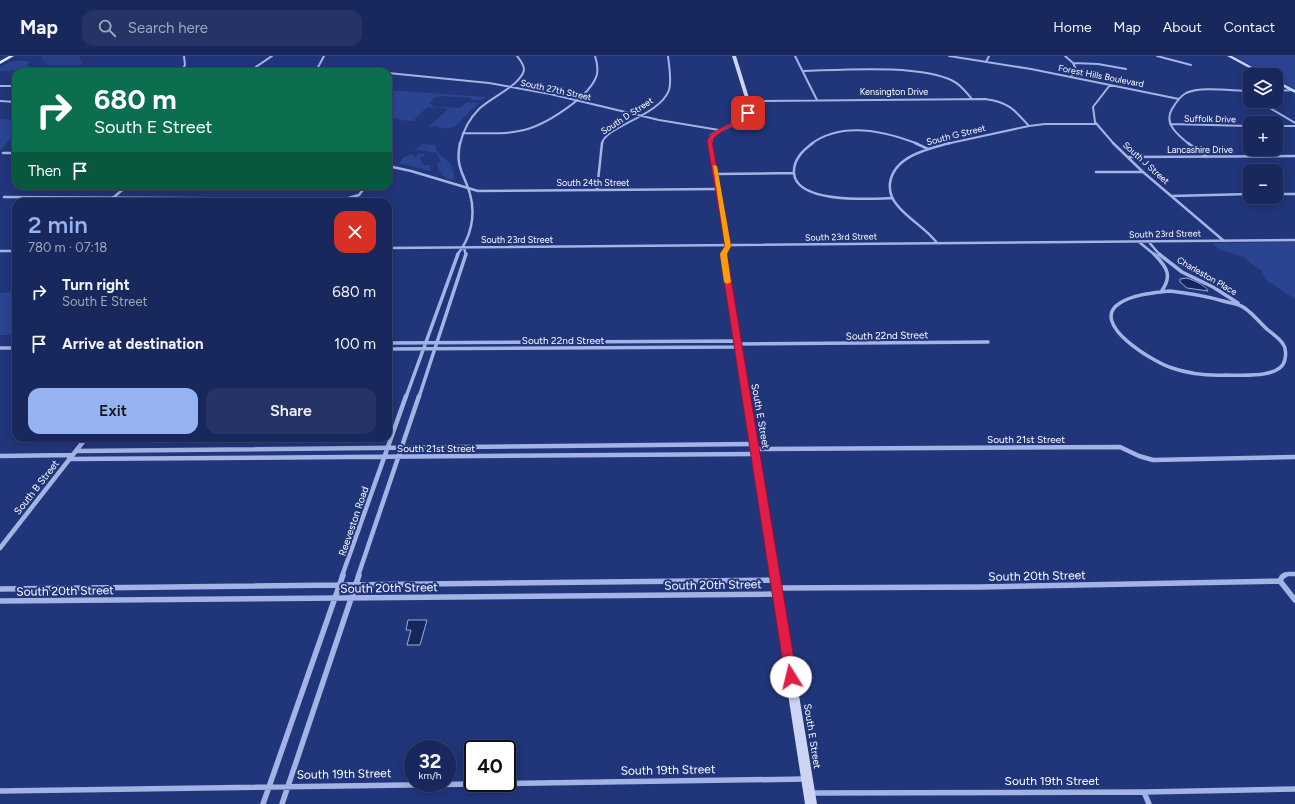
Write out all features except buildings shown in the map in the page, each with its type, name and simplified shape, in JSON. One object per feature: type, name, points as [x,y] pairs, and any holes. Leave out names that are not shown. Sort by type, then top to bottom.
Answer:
[{"type":"main road","points":[[0,63],[12,56]]},
{"type":"street","points":[[183,68],[185,65],[184,56]]},
{"type":"street","points":[[255,68],[272,56]]},
{"type":"street","points":[[318,68],[324,56]]},
{"type":"street","name":"Reeveston Road","points":[[392,437],[457,256],[464,248],[473,218],[471,198],[458,160],[458,152],[463,133],[477,111],[520,78],[524,70],[522,61],[518,56]]},
{"type":"street","points":[[463,133],[506,133],[526,130],[539,125],[587,92],[596,77],[598,68],[595,56]]},
{"type":"street","name":"South D Street","points":[[597,190],[602,140],[609,134],[658,105],[664,99],[669,90],[668,56]]},
{"type":"street","points":[[719,130],[736,122],[746,115],[750,109],[734,56]]},
{"type":"street","points":[[795,56],[817,100]]},
{"type":"street","name":"Forest Hills Boulevard","points":[[949,56],[1071,77],[1179,99]]},
{"type":"street","points":[[986,62],[989,56]]},
{"type":"street","points":[[1065,56],[1073,63],[1075,71],[1071,77]]},
{"type":"street","points":[[1157,56],[1191,65]]},
{"type":"street","points":[[1229,56],[1252,68]]},
{"type":"street","points":[[1073,63],[1103,64],[1126,69]]},
{"type":"street","points":[[803,71],[895,71],[930,74],[954,81],[971,98]]},
{"type":"street","name":"South 27th Street","points":[[392,73],[447,78],[508,87],[576,100],[641,116],[719,130]]},
{"type":"street","points":[[1096,124],[1093,107],[1110,85]]},
{"type":"street","points":[[1283,85],[1294,91]]},
{"type":"street","points":[[0,86],[12,86]]},
{"type":"street","points":[[1207,157],[1180,137],[1170,124],[1170,113],[1184,94],[1192,92],[1241,91]]},
{"type":"street","points":[[1283,91],[1294,91]]},
{"type":"street","name":"Kensington Drive","points":[[748,101],[971,98],[997,100],[1008,104],[1017,110],[1029,126]]},
{"type":"street","points":[[0,101],[12,102]]},
{"type":"street","points":[[1270,108],[1295,123]]},
{"type":"street","name":"South G Street","points":[[892,198],[889,179],[894,170],[908,158],[928,149],[1029,126],[1096,124]]},
{"type":"street","name":"South J Street","points":[[1096,124],[1106,136],[1143,172],[1224,240]]},
{"type":"street","name":"Suffolk Drive","points":[[1170,124],[1243,126]]},
{"type":"street","points":[[1283,126],[1295,126]]},
{"type":"street","name":"South E Street","points":[[719,130],[712,135],[710,140],[728,246],[723,254],[811,804]]},
{"type":"street","points":[[928,149],[904,138],[884,132],[856,130],[836,132],[822,137],[806,147],[794,162],[793,173],[797,182],[804,188],[828,197],[847,199],[892,198],[904,211],[930,233],[937,243]]},
{"type":"street","points":[[3,153],[12,153]]},
{"type":"street","name":"Lancashire Drive","points":[[1128,158],[1295,156]]},
{"type":"street","name":"South 24th Street","points":[[392,167],[423,173],[452,185],[478,191],[719,189]]},
{"type":"street","points":[[1096,172],[1143,172]]},
{"type":"street","points":[[716,174],[793,173]]},
{"type":"street","points":[[113,198],[122,190]]},
{"type":"street","points":[[349,198],[361,194],[364,190]]},
{"type":"street","points":[[1172,196],[1243,194]]},
{"type":"street","points":[[1283,194],[1295,194]]},
{"type":"street","points":[[4,197],[115,196],[204,198]]},
{"type":"street","name":"South 23rd Street","points":[[392,248],[1295,240]]},
{"type":"street","name":"Charleston Place","points":[[1139,241],[1165,268],[1168,274],[1169,281],[1160,293]]},
{"type":"street","name":"Charleston Place","points":[[1148,241],[1162,256],[1182,272],[1213,288],[1242,306],[1284,345],[1289,358],[1283,369],[1261,375],[1201,375],[1170,367],[1143,355],[1127,341],[1117,329],[1111,317],[1111,311],[1114,306],[1126,299],[1170,291],[1190,293],[1242,306]]},
{"type":"street","name":"Reeveston Road","points":[[282,804],[466,256],[464,248]]},
{"type":"street","points":[[0,251],[12,251]]},
{"type":"street","name":"South 22nd Street","points":[[392,349],[988,342]]},
{"type":"street","name":"South 22nd Street","points":[[392,343],[737,344]]},
{"type":"street","points":[[0,348],[12,348]]},
{"type":"street","name":"South B Street","points":[[0,548],[83,442]]},
{"type":"street","name":"Reeveston Road","points":[[264,804],[334,598],[340,585],[390,442]]},
{"type":"street","name":"South 21st Street","points":[[76,450],[1120,447],[1139,456],[1153,460],[1295,457]]},
{"type":"street","name":"South 21st Street","points":[[0,456],[399,457],[755,449]]},
{"type":"street","name":"South 20th Street","points":[[0,589],[340,585],[980,587],[1280,581],[1282,577],[1288,574],[1295,574]]},
{"type":"street","points":[[1280,581],[1295,600]]},
{"type":"street","name":"South 20th Street","points":[[0,601],[351,598],[777,587]]},
{"type":"street","name":"South 19th Street","points":[[0,790],[807,779]]},
{"type":"street","name":"South 19th Street","points":[[810,793],[1144,792],[1295,789]]},
{"type":"street","points":[[1144,792],[1149,804]]},
{"type":"shaded area","points":[[1234,56],[1295,56],[1295,89],[1283,83],[1283,68],[1256,68]]},
{"type":"shaded area","points":[[29,61],[27,66],[34,68],[12,68],[12,71],[0,71],[0,67],[9,62]]},
{"type":"shaded area","points":[[392,90],[486,97],[482,100],[471,100],[472,98],[435,97],[428,104],[438,107],[427,107],[413,121],[393,118]]},
{"type":"shaded area","points":[[467,102],[479,103],[454,127],[428,127],[448,109],[439,108],[460,108]]},
{"type":"shaded area","points":[[0,119],[12,120],[12,139],[9,140],[0,151]]},
{"type":"shaded area","points":[[422,144],[436,145],[438,154],[450,163],[455,180],[448,179],[441,173],[437,164],[441,162],[436,152],[432,153],[428,151],[414,150]]},
{"type":"shaded area","points":[[413,154],[415,157],[418,156],[416,154],[424,154],[425,156],[420,157],[423,165],[429,165],[431,171],[399,163],[404,157]]},
{"type":"shaded area","points":[[1295,242],[1295,299],[1265,279],[1262,271],[1249,262],[1245,257],[1220,250],[1213,244],[1214,243]]},
{"type":"shaded area","points":[[1187,278],[1202,285],[1208,291],[1187,288],[1180,282],[1180,279]]},
{"type":"shaded area","points":[[12,292],[12,335],[0,335],[0,293]]},
{"type":"shaded area","points":[[408,620],[427,620],[420,645],[407,645],[411,630],[406,630]]},
{"type":"slow traffic","points":[[715,166],[728,246],[723,254],[727,282]]},
{"type":"route","points":[[748,113],[736,122],[712,135],[710,141],[728,246],[723,254],[736,341],[791,677]]}]
